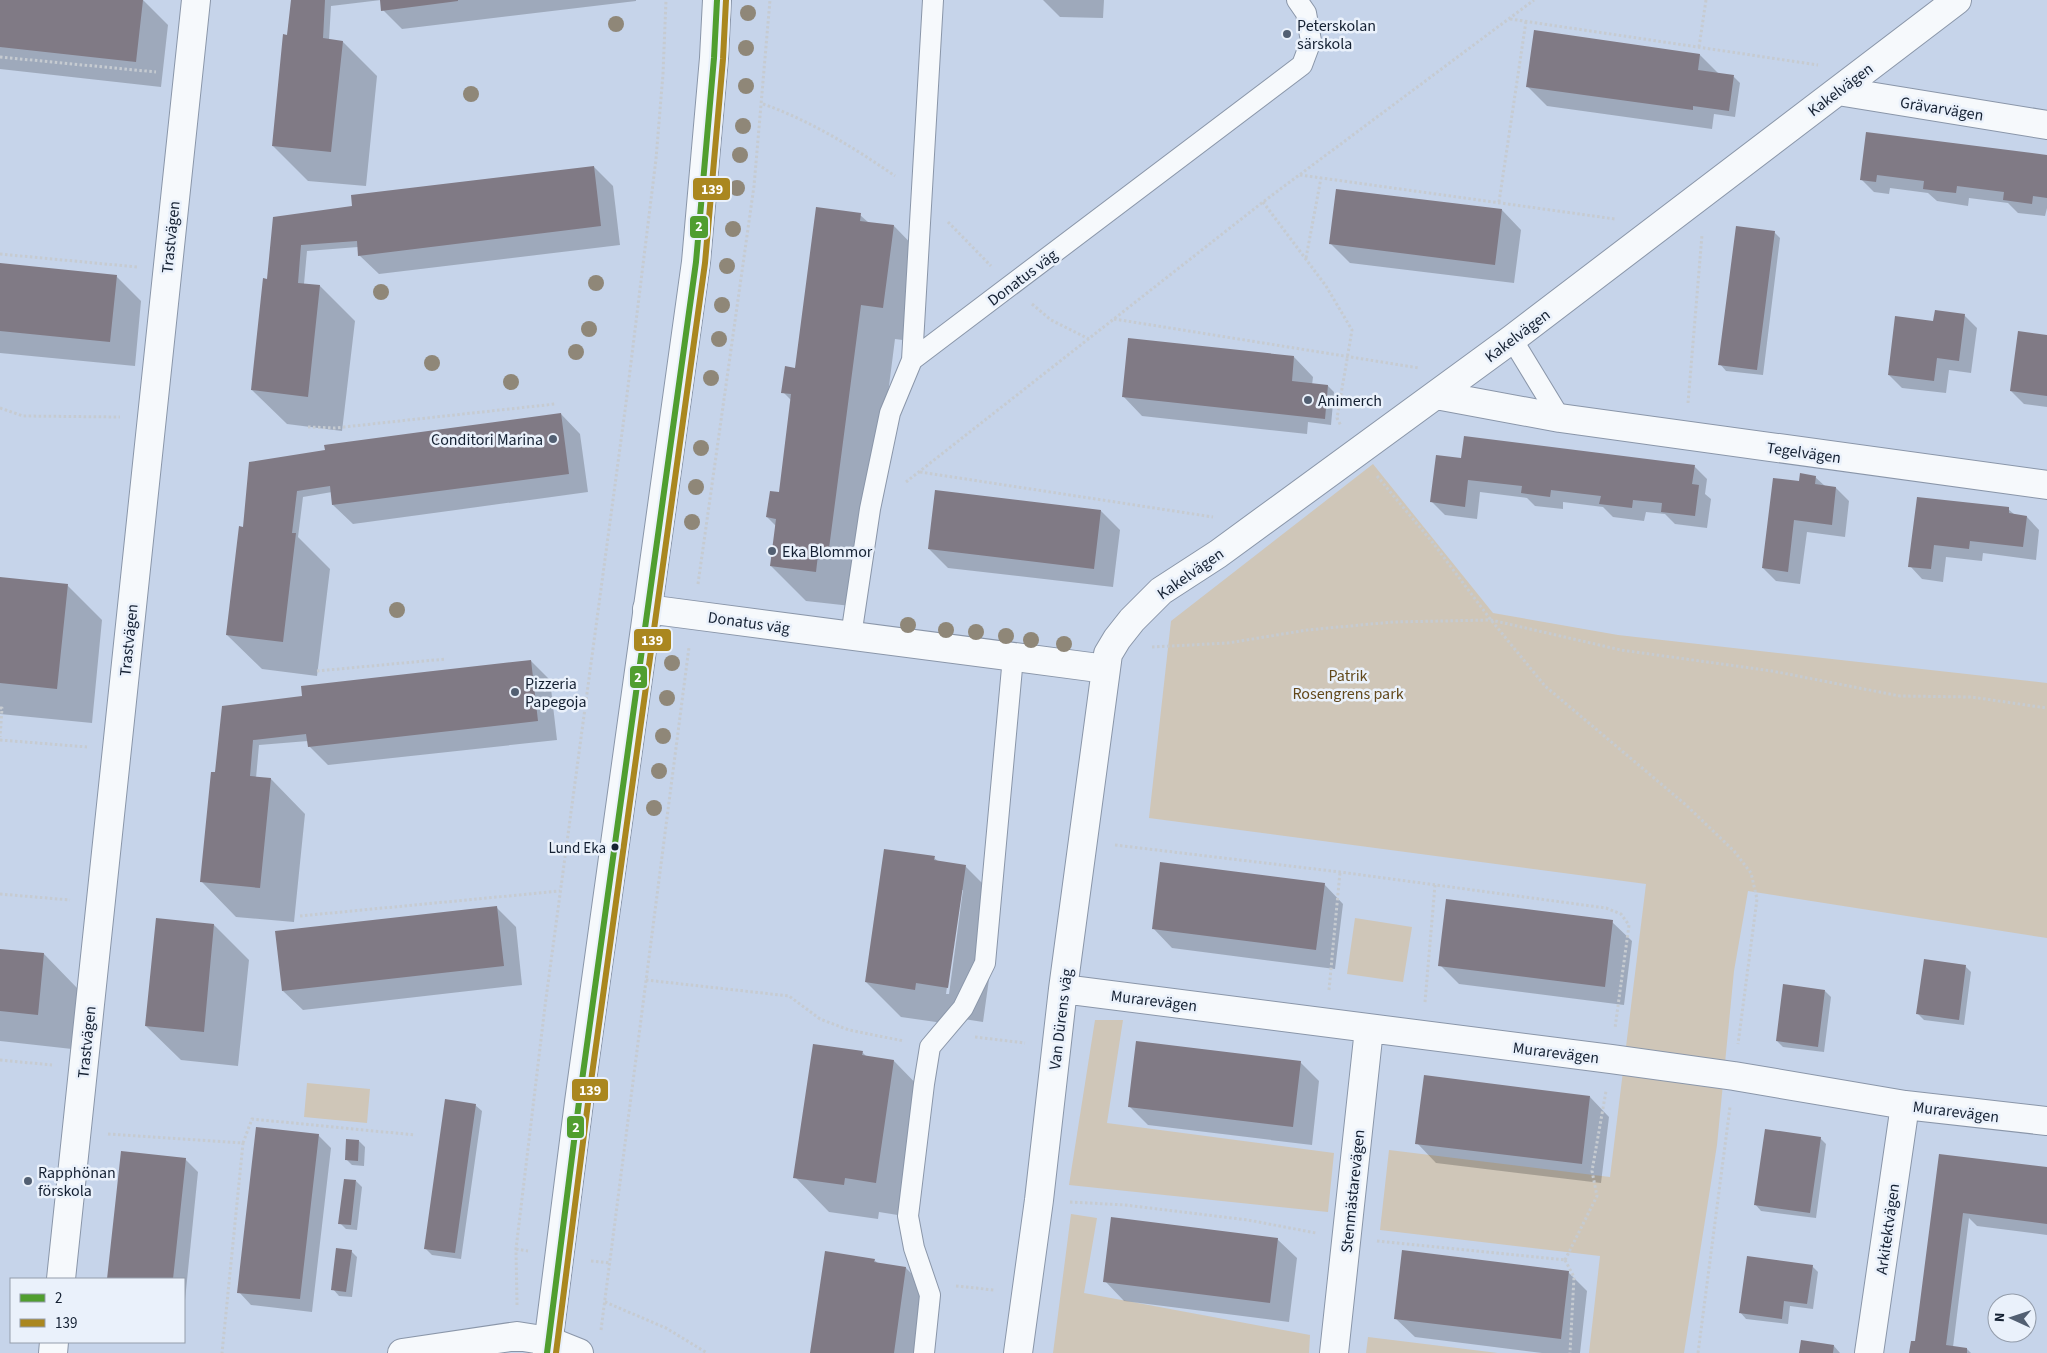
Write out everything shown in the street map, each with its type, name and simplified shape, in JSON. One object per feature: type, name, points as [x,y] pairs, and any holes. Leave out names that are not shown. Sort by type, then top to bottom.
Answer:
[{"type":"street","name":"Trastvägen","points":[[61,1278],[196,0]]},
{"type":"street","points":[[548,1347],[579,1102],[696,262],[714,58],[717,0]]},
{"type":"street","name":"Kakelvägen","points":[[1105,677],[1108,654],[1117,639],[1132,620],[1161,591],[1218,554],[1512,339],[1957,0]]},
{"type":"street","name":"Grävarvägen","points":[[1838,91],[2047,125]]},
{"type":"street","name":"Tegelvägen","points":[[1436,395],[1560,418],[2047,485]]},
{"type":"street","name":"Donatus väg","points":[[647,609],[1013,657],[1105,677]]},
{"type":"street","name":"Van Dürens väg","points":[[1018,1353],[1039,1200],[1063,988],[1105,677]]},
{"type":"street","name":"Murarevägen","points":[[1063,988],[1734,1076],[1905,1105],[2047,1121]]},
{"type":"street","name":"Stenmästarevägen","points":[[1334,1353],[1370,1029]]},
{"type":"street","name":"Arkitektvägen","points":[[1869,1353],[1905,1105]]},
{"type":"street","points":[[402,1353],[517,1336],[548,1347],[579,1353]]},
{"type":"lane","points":[[851,636],[870,509],[890,413],[912,360],[933,0]]},
{"type":"lane","name":"Donatus väg","points":[[912,360],[1302,65],[1311,41],[1306,14],[1296,0]]},
{"type":"lane","points":[[1512,339],[1560,418]]},
{"type":"lane","points":[[924,1353],[930,1295],[914,1248],[908,1216],[936,1040],[964,1008],[984,963],[1013,657]]},
{"type":"path","points":[[517,1336],[516,1249],[560,891],[626,403],[656,159],[663,74],[666,0]]},
{"type":"path","points":[[600,1336],[693,615],[754,186],[770,0]]},
{"type":"path","points":[[870,509],[1263,202],[1534,0]]},
{"type":"path","points":[[1700,47],[1706,0]]},
{"type":"path","points":[[1509,19],[1824,66]]},
{"type":"path","points":[[1499,202],[1526,21]]},
{"type":"path","points":[[0,57],[188,76]]},
{"type":"path","points":[[1299,175],[1623,220]]},
{"type":"path","points":[[1306,258],[1321,178]]},
{"type":"path","points":[[1686,436],[1706,191]]},
{"type":"path","points":[[1263,202],[1326,286],[1352,330],[1337,418],[1347,436],[1434,543],[1491,620],[1544,686],[1686,805],[1734,850],[1751,873],[1757,899],[1698,1353]]},
{"type":"path","points":[[0,254],[167,270]]},
{"type":"path","points":[[1114,319],[1426,369]]},
{"type":"path","points":[[308,427],[335,428],[555,404]]},
{"type":"path","points":[[0,408],[23,416],[151,418]]},
{"type":"path","points":[[919,471],[1220,518]]},
{"type":"path","points":[[1117,639],[1137,646],[1156,647],[1228,643],[1308,630],[1384,623],[1491,620],[1621,650],[1772,672],[1900,696],[1972,697],[2047,708]]},
{"type":"path","points":[[316,671],[446,659]]},
{"type":"path","points":[[0,708],[2,708],[0,738],[117,750]]},
{"type":"path","points":[[1082,841],[1340,872],[1606,908],[1621,914],[1629,925],[1611,1059],[1592,1171],[1597,1196],[1565,1260]]},
{"type":"path","points":[[1326,1023],[1340,872]]},
{"type":"path","points":[[1422,1035],[1435,885]]},
{"type":"path","points":[[300,916],[560,891]]},
{"type":"path","points":[[0,894],[100,903]]},
{"type":"path","points":[[646,980],[789,996],[820,1019],[849,1030],[936,1040],[1028,1044]]},
{"type":"path","points":[[0,1060],[83,1069]]},
{"type":"path","points":[[222,1353],[243,1143],[252,1119],[415,1135]]},
{"type":"path","points":[[76,1132],[243,1143]]},
{"type":"path","points":[[1039,1200],[1125,1206],[1248,1220],[1347,1238],[1565,1260]]},
{"type":"path","points":[[1565,1260],[1574,1277],[1570,1353]]},
{"type":"path","points":[[925,1282],[996,1290]]},
{"type":"path","points":[[605,1302],[666,1328],[707,1353]]},
{"type":"green space","name":"Patrik Rosengrens park","points":[[1373,464],[1493,613],[1618,635],[2047,683],[2047,938],[1748,891],[1734,971],[1717,1145],[1684,1353],[1589,1353],[1600,1256],[1380,1230],[1389,1150],[1610,1177],[1646,884],[1149,818],[1171,621]]},
{"type":"green space","points":[[1355,918],[1412,927],[1403,982],[1347,974]]},
{"type":"green space","points":[[1095,1020],[1123,1020],[1107,1123],[1334,1153],[1328,1212],[1069,1185]]},
{"type":"green space","points":[[307,1083],[370,1089],[367,1123],[304,1117]]},
{"type":"green space","points":[[1071,1214],[1097,1218],[1084,1293],[1310,1335],[1309,1353],[1053,1353]]},
{"type":"green space","points":[[1368,1337],[1498,1353],[1366,1353]]},
{"type":"building","points":[[0,0],[143,0],[136,62],[0,47]]},
{"type":"building","points":[[291,0],[325,0],[323,38],[343,41],[331,152],[272,146],[283,34],[287,35]]},
{"type":"building","points":[[380,0],[458,0],[458,1],[381,11]]},
{"type":"building","points":[[1534,30],[1700,54],[1698,70],[1734,75],[1729,111],[1693,106],[1693,110],[1526,87]]},
{"type":"building","points":[[1866,132],[2047,155],[2047,198],[2033,196],[2032,204],[2003,200],[2004,192],[1957,186],[1956,193],[1923,189],[1924,181],[1877,175],[1876,182],[1860,180]]},
{"type":"building","points":[[594,166],[601,226],[358,256],[357,241],[301,245],[298,283],[320,285],[308,397],[251,390],[263,278],[267,279],[273,217],[352,206],[351,195]]},
{"type":"building","points":[[1336,189],[1502,209],[1495,265],[1329,244]]},
{"type":"building","points":[[816,207],[861,213],[860,221],[894,225],[883,308],[861,305],[828,556],[818,555],[816,572],[770,566],[776,519],[766,517],[770,491],[779,492],[791,394],[781,393],[785,366],[795,368]]},
{"type":"building","points":[[1736,226],[1775,231],[1757,370],[1718,365]]},
{"type":"building","points":[[0,263],[117,275],[110,342],[0,331]]},
{"type":"building","points":[[1935,310],[1965,314],[1959,361],[1937,358],[1934,381],[1888,375],[1895,316],[1933,321]]},
{"type":"building","points":[[2018,331],[2047,335],[2047,396],[2010,391]]},
{"type":"building","points":[[1128,338],[1294,356],[1292,381],[1328,385],[1325,419],[1122,397]]},
{"type":"building","points":[[561,413],[569,474],[332,505],[330,486],[297,491],[292,533],[296,533],[283,642],[226,635],[239,526],[243,527],[249,462],[325,450],[324,445]]},
{"type":"building","points":[[1464,436],[1695,465],[1692,484],[1699,485],[1695,516],[1661,512],[1662,503],[1633,500],[1632,508],[1599,504],[1601,496],[1551,490],[1550,497],[1521,493],[1522,486],[1468,480],[1465,507],[1430,502],[1436,455],[1461,458]]},
{"type":"building","points":[[1800,473],[1816,476],[1815,484],[1836,487],[1832,525],[1794,520],[1788,572],[1762,568],[1773,478],[1799,481]]},
{"type":"building","points":[[935,490],[1101,510],[1094,569],[928,549]]},
{"type":"building","points":[[1917,497],[2009,507],[2009,513],[2027,516],[2023,547],[1970,541],[1969,549],[1934,545],[1931,569],[1908,567]]},
{"type":"building","points":[[0,577],[68,584],[57,689],[0,683]]},
{"type":"building","points":[[531,660],[538,721],[308,747],[306,734],[253,740],[250,776],[271,778],[260,888],[200,882],[211,772],[215,772],[222,706],[302,696],[301,686]]},
{"type":"building","points":[[884,849],[935,856],[934,860],[966,865],[948,988],[916,983],[915,990],[865,982]]},
{"type":"building","points":[[1160,862],[1325,883],[1316,950],[1152,929]]},
{"type":"building","points":[[1446,899],[1613,920],[1605,987],[1438,966]]},
{"type":"building","points":[[497,906],[504,966],[282,991],[275,931]]},
{"type":"building","points":[[156,918],[214,924],[204,1032],[145,1026]]},
{"type":"building","points":[[0,949],[44,953],[38,1015],[0,1011]]},
{"type":"building","points":[[1924,959],[1966,965],[1959,1020],[1916,1014]]},
{"type":"building","points":[[1783,984],[1825,990],[1818,1047],[1776,1041]]},
{"type":"building","points":[[1136,1041],[1301,1061],[1293,1127],[1128,1107]]},
{"type":"building","points":[[813,1044],[863,1051],[862,1055],[894,1060],[876,1183],[845,1178],[844,1185],[793,1178]]},
{"type":"building","points":[[1424,1075],[1590,1096],[1582,1164],[1415,1144]]},
{"type":"building","points":[[445,1099],[476,1104],[455,1253],[424,1249]]},
{"type":"building","points":[[256,1127],[319,1134],[300,1299],[237,1293]]},
{"type":"building","points":[[1765,1129],[1821,1137],[1810,1213],[1754,1205]]},
{"type":"building","points":[[346,1139],[359,1140],[358,1161],[345,1160]]},
{"type":"building","points":[[121,1151],[186,1158],[173,1278],[107,1278]]},
{"type":"building","points":[[1939,1154],[2047,1167],[2047,1224],[1963,1213],[1946,1345],[1967,1348],[1967,1353],[1909,1353],[1911,1341],[1915,1341]]},
{"type":"building","points":[[344,1179],[356,1180],[351,1225],[338,1224]]},
{"type":"building","points":[[1111,1217],[1278,1238],[1270,1303],[1103,1282]]},
{"type":"building","points":[[336,1248],[352,1250],[346,1292],[331,1290]]},
{"type":"building","points":[[1402,1250],[1569,1271],[1561,1339],[1394,1319]]},
{"type":"building","points":[[825,1251],[875,1259],[874,1262],[906,1267],[894,1353],[810,1353]]},
{"type":"building","points":[[1747,1256],[1813,1265],[1807,1304],[1784,1301],[1782,1319],[1739,1313]]},
{"type":"building","points":[[1801,1340],[1834,1345],[1833,1353],[1799,1353]]},
{"type":"transit line","name":"2","points":[[547,1353],[579,1102],[696,262],[714,58],[717,0]]},
{"type":"transit line","name":"139","points":[[556,1353],[588,1103],[705,263],[723,59],[726,0]]},
{"type":"place","name":"Peterskolan särskola","points":[[1287,34]]},
{"type":"place","name":"Animerch","points":[[1308,400]]},
{"type":"place","name":"Conditori Marina","points":[[553,439]]},
{"type":"place","name":"Eka Blommor","points":[[772,551]]},
{"type":"place","name":"Pizzeria Papegoja","points":[[515,692]]},
{"type":"place","name":"Lund Eka","points":[[615,847]]},
{"type":"place","name":"Rapphönan förskola","points":[[28,1181]]}]
